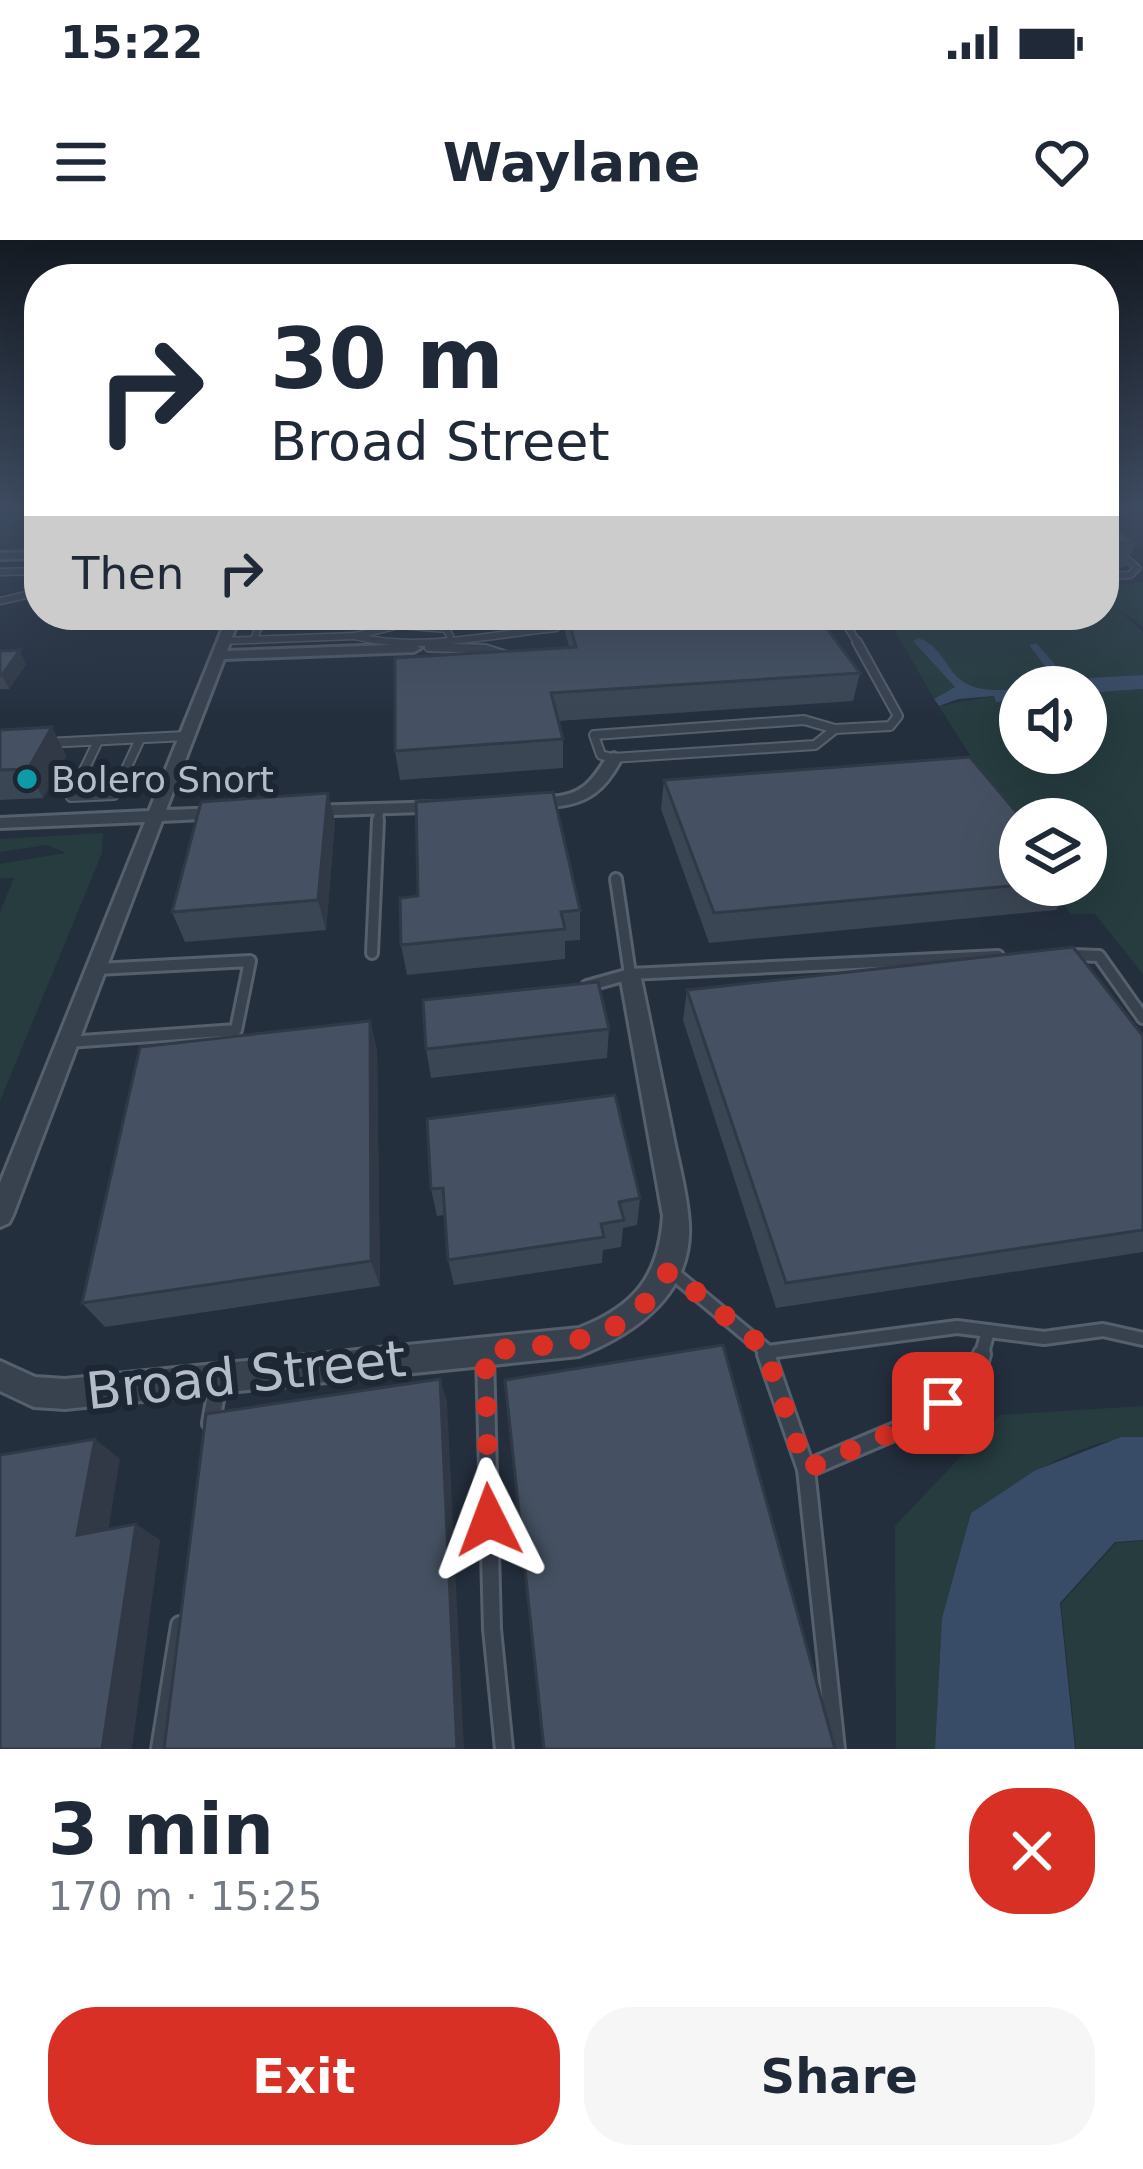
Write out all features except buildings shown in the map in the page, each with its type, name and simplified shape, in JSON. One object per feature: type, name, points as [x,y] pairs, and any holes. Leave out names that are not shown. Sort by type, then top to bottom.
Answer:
[{"type":"street","points":[[0,1215],[228,630]]},
{"type":"street","points":[[221,648],[414,648]]},
{"type":"street","points":[[513,804],[581,801],[604,779],[614,758]]},
{"type":"street","points":[[290,812],[470,806]]},
{"type":"street","points":[[0,823],[244,812]]},
{"type":"street","points":[[630,974],[676,1216],[669,1270]]},
{"type":"street","name":"Broad Street","points":[[0,1376],[34,1392],[65,1394],[579,1342],[635,1315],[669,1270]]},
{"type":"lane","points":[[254,640],[258,630]]},
{"type":"lane","points":[[221,648],[254,640],[355,636],[368,630]]},
{"type":"lane","points":[[447,630],[450,636]]},
{"type":"lane","points":[[355,636],[367,642],[530,630]]},
{"type":"lane","points":[[835,730],[814,745],[614,758],[601,755],[594,735],[804,720],[835,730],[890,726],[898,716],[849,630]]},
{"type":"lane","points":[[414,648],[485,649],[519,663]]},
{"type":"lane","points":[[39,744],[186,736]]},
{"type":"lane","points":[[98,741],[70,797],[114,795],[140,739]]},
{"type":"lane","points":[[372,953],[379,810]]},
{"type":"lane","points":[[616,879],[630,974]]},
{"type":"lane","points":[[566,991],[630,974],[1013,956]]},
{"type":"lane","points":[[1054,956],[1100,956],[1143,1018]]},
{"type":"lane","points":[[68,1042],[236,1030],[250,961],[96,969]]},
{"type":"lane","points":[[669,1270],[764,1348],[806,1469],[836,1749]]},
{"type":"lane","points":[[764,1348],[957,1327],[1043,1338],[1102,1330],[1143,1339]]},
{"type":"lane","points":[[806,1469],[912,1424],[974,1383],[988,1331]]},
{"type":"lane","points":[[485,1351],[492,1629],[504,1749]]},
{"type":"lane","points":[[208,1447],[218,1379]]},
{"type":"lane","points":[[160,1749],[182,1608]]},
{"type":"green space","points":[[1143,582],[1143,627],[1119,609],[1119,585]]},
{"type":"green space","points":[[1119,610],[1143,632],[1143,675],[1107,677],[1107,666],[1056,666],[1035,643],[1029,646],[1045,666],[999,666],[999,689],[990,690],[966,684],[935,648],[925,640],[914,641],[955,687],[934,699],[895,630],[1119,630]]},
{"type":"green space","points":[[1143,689],[1143,974],[1095,914],[1070,914],[1065,906],[1107,906],[1107,798],[999,802],[939,706],[994,696],[999,702],[999,774],[1107,774],[1107,692]]},
{"type":"green space","points":[[103,833],[102,853],[0,1101],[0,912],[14,878],[0,878],[0,864],[66,853],[47,845],[0,852],[0,839]]},
{"type":"green space","points":[[1143,1406],[1143,1437],[1075,1452],[971,1513],[942,1618],[935,1749],[896,1749],[895,1526],[1000,1415]]},
{"type":"green space","points":[[1143,1541],[1143,1749],[1076,1749],[1061,1604],[1116,1543]]},
{"type":"water","points":[[918,638],[933,647],[962,681],[999,690],[999,702],[994,696],[939,706],[934,699],[955,687],[913,641]]},
{"type":"water","points":[[1036,643],[1056,666],[1045,666],[1029,645]]},
{"type":"water","points":[[1143,675],[1143,689],[1107,692],[1107,677]]},
{"type":"water","points":[[1121,1437],[1143,1437],[1143,1540],[1115,1542],[1060,1603],[1075,1749],[935,1749],[942,1618],[971,1513],[1034,1471]]},
{"type":"place","name":"Bolero Snort","points":[[27,779]]},
{"type":"route","points":[[489,1520],[485,1351],[579,1342],[608,1332],[635,1315],[669,1270],[764,1348],[806,1469],[912,1424],[943,1403]]}]
